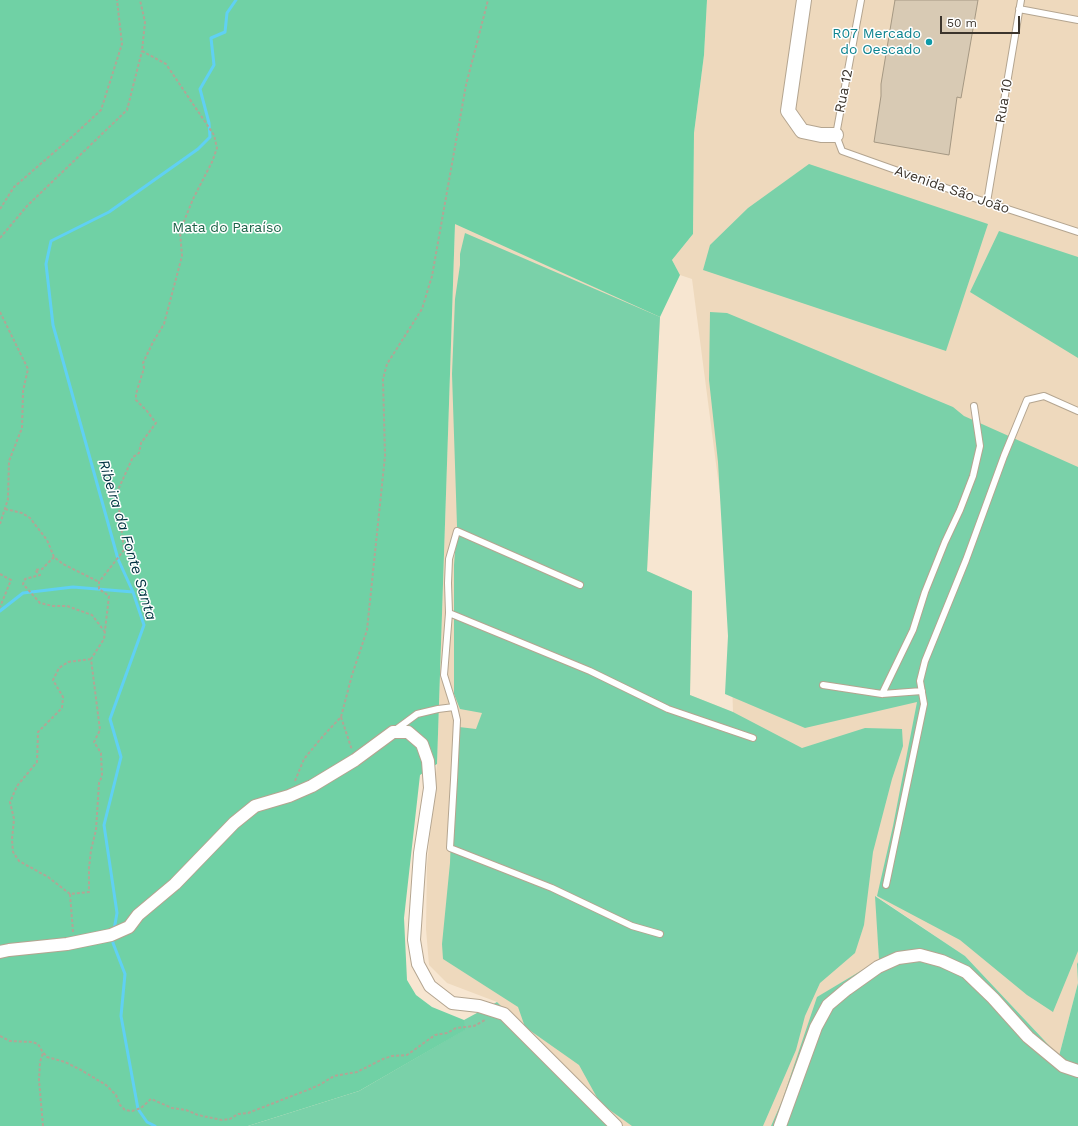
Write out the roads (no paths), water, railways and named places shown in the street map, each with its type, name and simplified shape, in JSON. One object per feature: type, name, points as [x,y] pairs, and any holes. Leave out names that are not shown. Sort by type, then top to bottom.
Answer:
[{"type":"street","points":[[804,0],[788,111],[802,130],[821,135],[836,135]]},
{"type":"street","points":[[0,952],[74,943],[113,935],[129,927],[138,915],[175,884],[234,823],[255,806],[290,796],[312,786],[355,760],[393,732],[408,732],[422,744],[428,761],[430,788],[420,853],[414,940],[418,964],[430,986],[452,1003],[479,1006],[504,1014],[616,1126]]},
{"type":"street","points":[[780,1126],[816,1026],[828,1005],[847,989],[878,967],[898,958],[920,956],[942,961],[966,972],[993,998],[1028,1037],[1063,1066],[1078,1072]]},
{"type":"lane","name":"Rua 12","points":[[836,135],[861,0]]},
{"type":"lane","name":"Rua 10","points":[[987,202],[1021,0]]},
{"type":"lane","points":[[1019,9],[1078,20]]},
{"type":"lane","name":"Avenida São João","points":[[836,135],[842,151],[882,166],[1078,232]]},
{"type":"lane","points":[[886,885],[924,704],[920,681],[925,661],[966,560],[1026,400],[1044,396],[1070,406],[1078,411]]},
{"type":"lane","points":[[882,694],[913,630],[925,592],[973,476],[980,446],[974,406]]},
{"type":"lane","points":[[580,585],[457,531],[449,559],[449,613],[444,674],[457,720],[450,848],[552,888],[632,926],[660,934]]},
{"type":"lane","points":[[449,613],[590,671],[668,709],[753,738]]},
{"type":"lane","points":[[823,685],[882,694],[922,690]]},
{"type":"lane","points":[[393,732],[417,714],[454,707]]},
{"type":"waterway","name":"Ribeira da Fonte Santa","points":[[114,930],[117,913],[104,825],[121,757],[110,719],[144,625],[133,592],[118,559],[53,325],[46,264],[51,241],[109,212],[198,149],[210,137],[209,123],[200,89],[214,65],[211,38],[225,32],[227,13],[236,0]]},
{"type":"waterway","points":[[0,611],[23,593],[73,587],[133,592]]},
{"type":"waterway","name":"Ribeira da Fonte Santa","points":[[113,937],[113,943],[125,974],[121,1016],[138,1109],[147,1122],[155,1126]]},
{"type":"place","name":"R07 Mercado do Oescado","points":[[929,42]]},
{"type":"park label","name":"Mata do Paraíso","points":[[227,228]]}]
